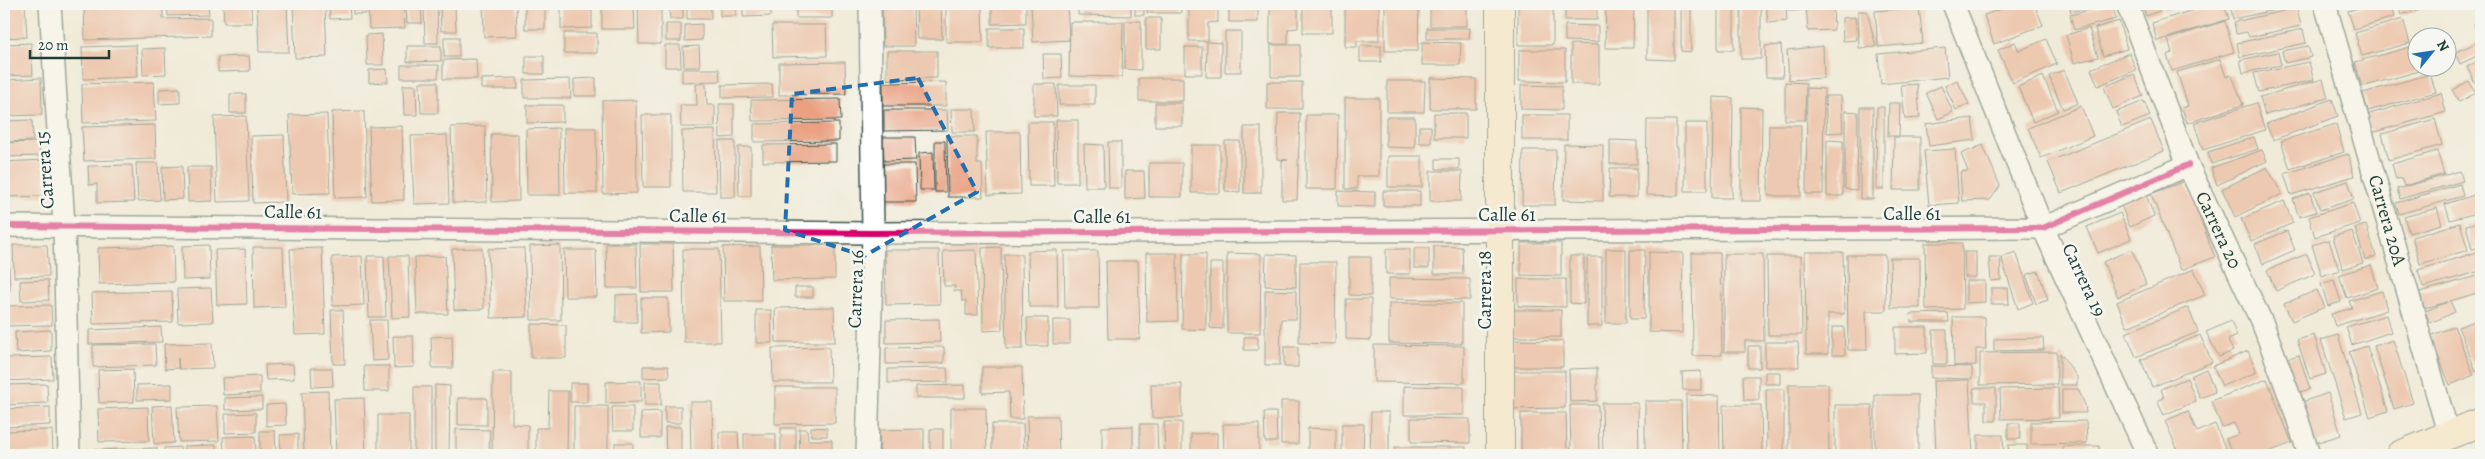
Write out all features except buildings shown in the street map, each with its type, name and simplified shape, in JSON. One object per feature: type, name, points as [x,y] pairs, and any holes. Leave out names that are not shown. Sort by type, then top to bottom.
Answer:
[{"type":"street","name":"Carrera 15","points":[[50,4],[64,225],[69,455]]},
{"type":"street","name":"Carrera 16","points":[[867,455],[873,232],[870,4]]},
{"type":"street","name":"Carrera 18","points":[[1500,4],[1500,455]]},
{"type":"street","name":"Carrera 19","points":[[1953,4],[2043,228],[2148,455]]},
{"type":"street","name":"Carrera 20","points":[[2127,4],[2188,165],[2264,328],[2294,408],[2309,455]]},
{"type":"street","name":"Carrera 20A","points":[[2325,4],[2449,436]]},
{"type":"street","name":"Calle 61","points":[[4,226],[873,232],[2043,228],[2188,165]]},
{"type":"street","points":[[2400,455],[2481,422]]},
{"type":"highlighted area","points":[[918,78],[977,192],[864,256],[785,230],[792,94]]},
{"type":"cycle path","points":[[4,226],[873,233],[2043,228],[2188,165]]}]
